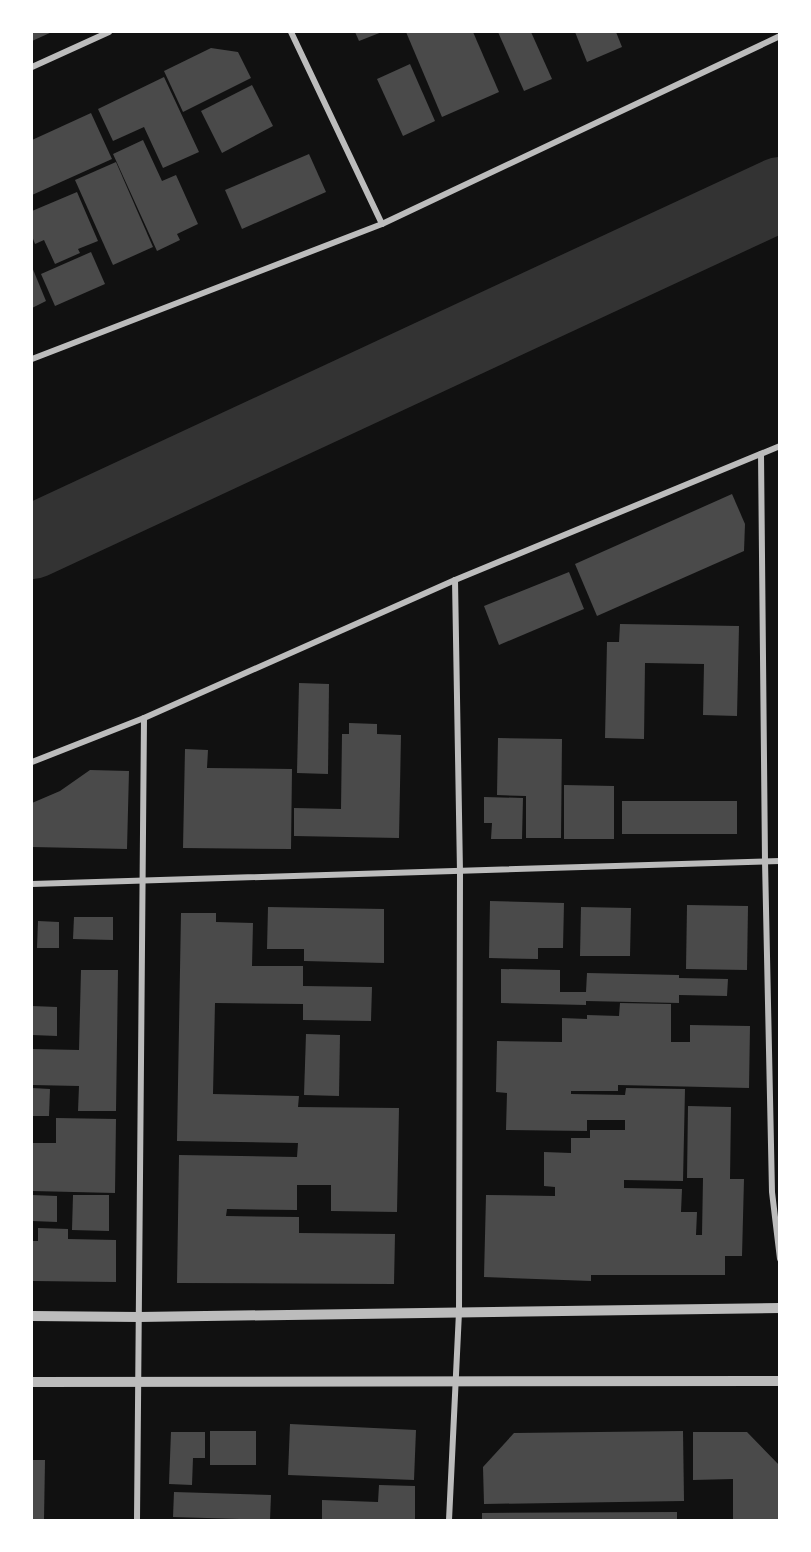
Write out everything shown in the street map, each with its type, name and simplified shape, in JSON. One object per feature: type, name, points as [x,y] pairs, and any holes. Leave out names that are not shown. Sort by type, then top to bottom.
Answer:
[{"type":"street","points":[[32,67],[109,32]]},
{"type":"street","points":[[291,32],[382,224]]},
{"type":"street","points":[[32,359],[382,224],[780,36]]},
{"type":"street","points":[[32,762],[144,718],[456,580],[780,446]]},
{"type":"street","points":[[761,454],[765,861],[772,1192],[780,1259]]},
{"type":"street","points":[[449,1521],[459,1312],[460,872],[456,580]]},
{"type":"street","points":[[136,1521],[144,718]]},
{"type":"street","points":[[32,884],[780,861]]},
{"type":"street","points":[[32,1316],[139,1317],[780,1308]]},
{"type":"street","points":[[32,1382],[780,1381]]},
{"type":"building","points":[[32,32],[52,32],[32,41]]},
{"type":"building","points":[[355,32],[382,32],[359,41]]},
{"type":"building","points":[[406,32],[473,32],[499,92],[442,117]]},
{"type":"building","points":[[498,32],[531,32],[552,79],[524,91]]},
{"type":"building","points":[[575,32],[616,32],[622,47],[587,62]]},
{"type":"building","points":[[211,48],[238,52],[251,78],[183,112],[164,71]]},
{"type":"building","points":[[410,64],[435,121],[403,136],[377,79]]},
{"type":"building","points":[[164,77],[199,152],[163,168],[144,127],[113,141],[98,109]]},
{"type":"building","points":[[252,85],[273,126],[222,153],[201,111]]},
{"type":"building","points":[[91,113],[112,159],[32,195],[32,140]]},
{"type":"building","points":[[143,140],[162,181],[176,175],[198,224],[177,234],[180,240],[157,251],[113,154]]},
{"type":"building","points":[[309,154],[326,192],[242,229],[225,190]]},
{"type":"building","points":[[116,162],[153,247],[113,265],[75,180]]},
{"type":"building","points":[[77,192],[98,241],[78,249],[80,253],[55,264],[44,240],[35,244],[32,236],[32,211]]},
{"type":"building","points":[[91,252],[105,284],[55,306],[41,274]]},
{"type":"building","points":[[32,267],[46,301],[32,308]]},
{"type":"building","points":[[732,494],[745,524],[744,551],[597,616],[575,564]]},
{"type":"building","points":[[569,572],[584,609],[499,645],[484,606]]},
{"type":"building","points":[[620,624],[739,626],[737,716],[703,715],[704,664],[645,663],[644,739],[605,738],[607,642],[619,642]]},
{"type":"building","points":[[299,683],[329,684],[328,774],[297,773]]},
{"type":"building","points":[[349,723],[377,724],[377,734],[401,735],[399,838],[294,836],[294,808],[341,809],[342,734],[349,734]]},
{"type":"building","points":[[498,738],[562,739],[561,838],[526,838],[526,796],[497,795]]},
{"type":"building","points":[[185,749],[208,750],[207,768],[292,769],[291,849],[183,848]]},
{"type":"building","points":[[90,770],[129,771],[127,849],[32,847],[32,803],[60,791]]},
{"type":"building","points":[[564,785],[614,786],[614,839],[564,839]]},
{"type":"building","points":[[484,797],[523,798],[522,839],[491,839],[492,823],[484,823]]},
{"type":"building","points":[[622,801],[737,801],[737,834],[622,834]]},
{"type":"building","points":[[490,901],[564,903],[563,948],[538,948],[538,959],[489,958]]},
{"type":"building","points":[[687,905],[748,906],[747,970],[686,969]]},
{"type":"building","points":[[268,907],[384,909],[384,963],[304,961],[304,949],[267,949]]},
{"type":"building","points":[[581,907],[631,908],[630,956],[580,956]]},
{"type":"building","points":[[181,913],[216,913],[216,922],[253,923],[252,966],[303,966],[303,986],[372,987],[371,1021],[303,1020],[303,1004],[215,1003],[213,1094],[299,1096],[298,1107],[399,1108],[397,1212],[331,1211],[331,1185],[297,1185],[297,1210],[227,1209],[226,1216],[299,1217],[299,1233],[395,1234],[394,1284],[177,1283],[179,1155],[297,1157],[298,1143],[177,1141]]},
{"type":"building","points":[[74,917],[113,917],[113,940],[73,939]]},
{"type":"building","points":[[38,921],[59,922],[59,948],[37,948]]},
{"type":"building","points":[[501,969],[560,970],[560,992],[586,992],[587,973],[679,975],[679,978],[728,979],[727,996],[679,995],[679,1003],[586,1001],[586,1005],[501,1003]]},
{"type":"building","points":[[81,970],[118,970],[116,1111],[78,1111],[79,1086],[32,1085],[32,1049],[79,1050]]},
{"type":"building","points":[[620,1003],[671,1004],[671,1042],[690,1042],[690,1025],[750,1026],[749,1088],[618,1085],[618,1091],[571,1091],[571,1094],[625,1095],[626,1088],[685,1089],[683,1181],[624,1180],[624,1188],[682,1189],[681,1212],[697,1212],[696,1235],[702,1235],[703,1178],[687,1178],[688,1106],[731,1107],[730,1179],[744,1179],[742,1256],[725,1256],[725,1275],[591,1275],[591,1281],[484,1277],[486,1195],[555,1196],[555,1187],[544,1186],[544,1152],[571,1153],[571,1138],[590,1138],[590,1130],[625,1130],[625,1120],[587,1120],[587,1131],[506,1130],[507,1093],[496,1092],[497,1041],[562,1042],[562,1018],[587,1019],[587,1015],[619,1016]]},
{"type":"building","points":[[32,1006],[57,1007],[57,1036],[32,1035]]},
{"type":"building","points":[[306,1034],[340,1035],[339,1096],[304,1095]]},
{"type":"building","points":[[32,1088],[50,1089],[49,1116],[32,1116]]},
{"type":"building","points":[[56,1118],[116,1119],[115,1193],[32,1191],[32,1143],[56,1143]]},
{"type":"building","points":[[32,1195],[57,1196],[57,1222],[32,1221]]},
{"type":"building","points":[[73,1195],[109,1195],[109,1231],[72,1230]]},
{"type":"building","points":[[38,1228],[68,1229],[68,1239],[116,1240],[116,1282],[32,1281],[32,1241],[38,1241]]},
{"type":"building","points":[[290,1424],[416,1430],[414,1480],[288,1475]]},
{"type":"building","points":[[210,1431],[256,1431],[256,1465],[210,1465]]},
{"type":"building","points":[[683,1431],[684,1501],[484,1504],[483,1467],[514,1433]]},
{"type":"building","points":[[171,1432],[205,1432],[205,1458],[193,1458],[192,1485],[169,1484]]},
{"type":"building","points":[[693,1432],[747,1432],[780,1466],[780,1520],[733,1520],[733,1479],[693,1480]]},
{"type":"building","points":[[32,1460],[45,1460],[44,1520],[32,1520]]},
{"type":"building","points":[[379,1485],[415,1486],[415,1520],[322,1520],[322,1500],[378,1502]]},
{"type":"building","points":[[174,1492],[271,1495],[270,1520],[173,1517]]},
{"type":"building","points":[[677,1512],[677,1520],[482,1520],[482,1513]]},
{"type":"waterway","points":[[32,542],[780,194]]}]
